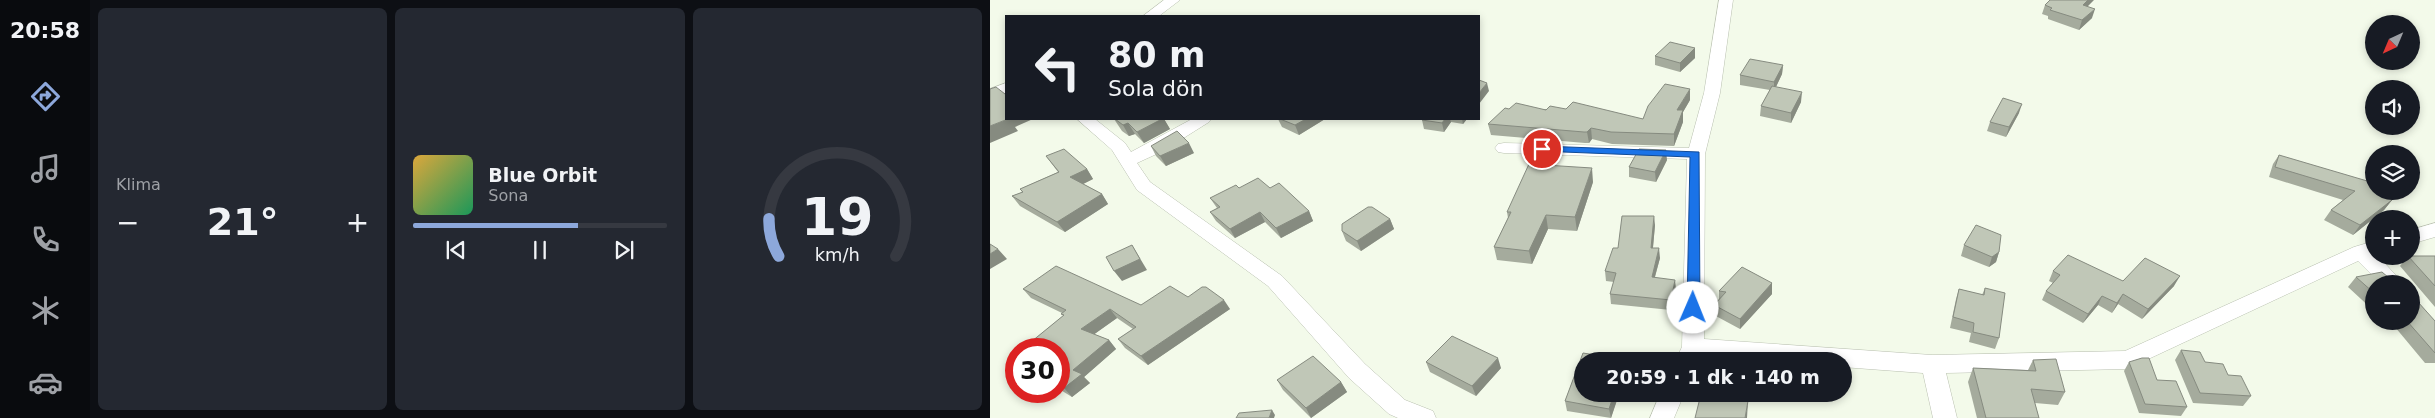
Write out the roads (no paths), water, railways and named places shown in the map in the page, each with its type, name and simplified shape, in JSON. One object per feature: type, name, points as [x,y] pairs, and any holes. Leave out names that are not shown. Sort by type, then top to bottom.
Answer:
[{"type":"street","points":[[1151,15],[1173,0]]},
{"type":"street","points":[[1690,352],[1696,154],[1712,93],[1726,0]]},
{"type":"street","points":[[990,94],[1005,88]]},
{"type":"street","points":[[1086,120],[1119,147],[1129,160],[1143,186],[1276,281],[1357,371],[1397,407],[1424,418]]},
{"type":"street","points":[[1129,160],[1157,147],[1201,120]]},
{"type":"street","points":[[1504,148],[1696,154]]},
{"type":"street","points":[[2420,234],[2435,230]]},
{"type":"street","points":[[1852,361],[1932,364],[2127,360],[2365,251]]},
{"type":"street","points":[[2379,265],[2387,275]]},
{"type":"street","points":[[1932,364],[1945,418]]},
{"type":"street","points":[[1662,418],[1669,402]]}]
